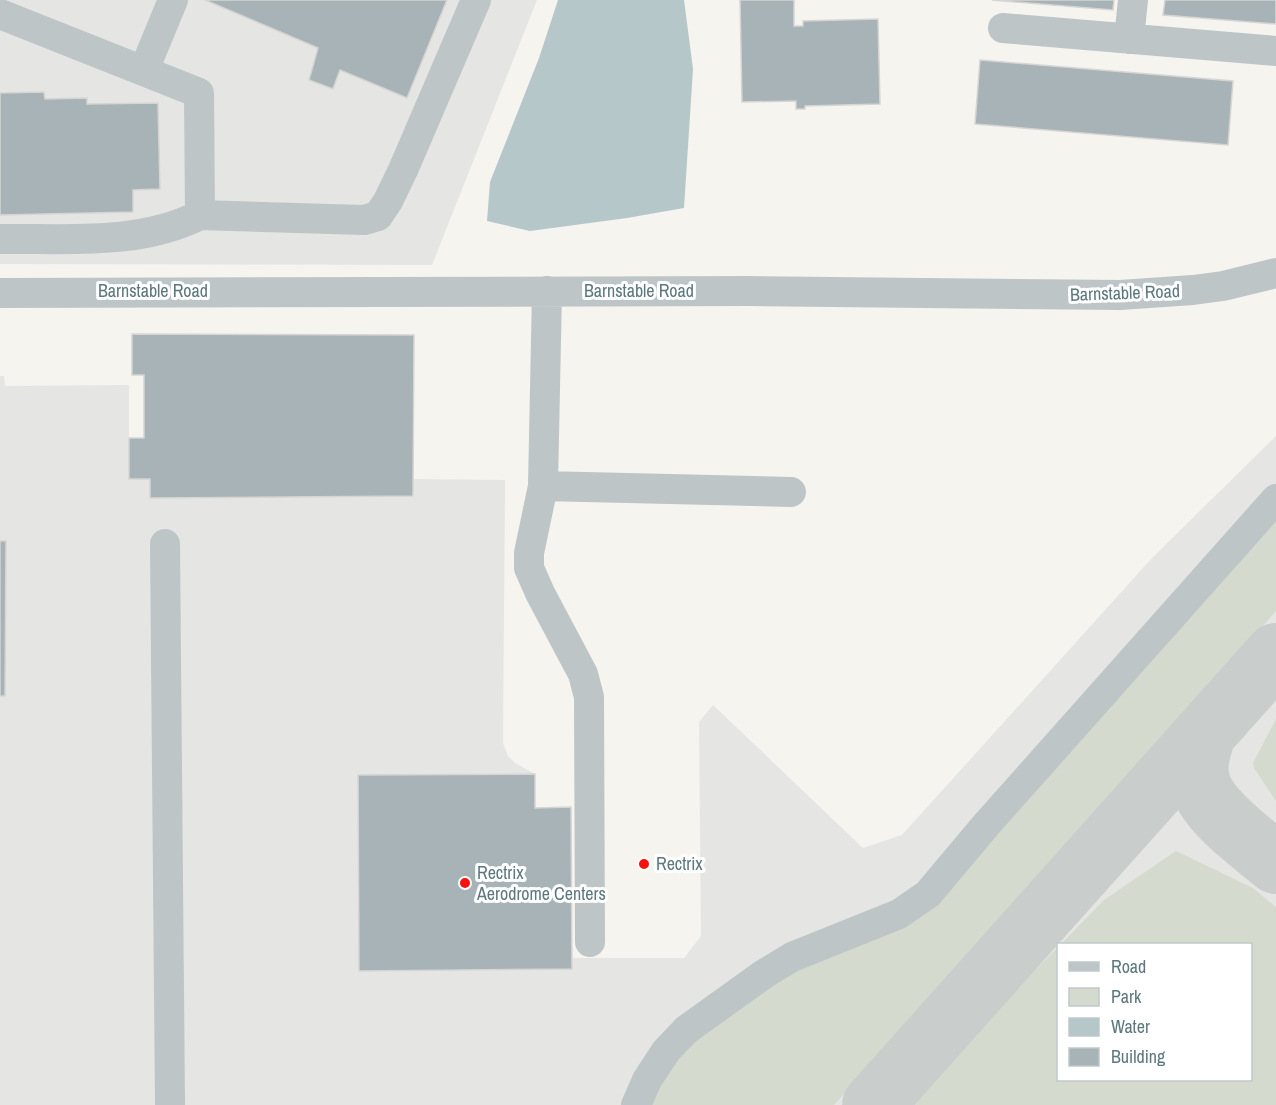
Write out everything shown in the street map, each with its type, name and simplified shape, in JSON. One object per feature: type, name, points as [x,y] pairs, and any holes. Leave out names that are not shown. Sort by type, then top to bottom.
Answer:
[{"type":"street","points":[[144,70],[173,0]]},
{"type":"street","points":[[0,239],[137,236],[181,225],[200,215],[364,219],[378,216],[403,170],[476,0]]},
{"type":"street","points":[[1129,39],[1133,0]]},
{"type":"street","points":[[0,14],[200,93],[200,215]]},
{"type":"street","points":[[1003,28],[1276,51]]},
{"type":"street","name":"Barnstable Road","points":[[0,293],[750,291],[1120,295],[1224,286],[1276,273]]},
{"type":"street","points":[[546,291],[543,486],[529,553],[529,568],[583,674],[589,697],[590,942]]},
{"type":"street","points":[[543,486],[791,492]]},
{"type":"street","points":[[636,1105],[647,1080],[666,1051],[686,1030],[792,957],[899,914],[928,894],[986,825],[1276,499]]},
{"type":"street","points":[[165,544],[170,1105]]},
{"type":"shaded area","points":[[0,0],[537,0],[432,265],[0,264]]},
{"type":"shaded area","points":[[0,376],[4,376],[5,386],[129,385],[129,478],[150,479],[150,498],[413,496],[414,479],[505,480],[503,743],[508,756],[515,763],[535,774],[535,808],[571,807],[572,958],[684,958],[701,936],[699,722],[713,705],[863,848],[902,835],[1152,558],[1276,436],[1276,1105],[0,1105]]},
{"type":"green space","points":[[1276,511],[1276,611],[1107,803],[834,1105],[643,1105],[651,1089],[707,1024],[774,975],[918,910]]},
{"type":"green space","points":[[1276,719],[1276,801],[1253,763]]},
{"type":"green space","points":[[1176,851],[1253,888],[1276,907],[1276,1105],[908,1105],[959,1048],[1057,948],[1057,1081],[1252,1081],[1252,943],[1062,943],[1104,900]]},
{"type":"water","points":[[558,0],[684,0],[693,69],[684,208],[530,231],[487,221],[490,182],[539,58]]},
{"type":"building","points":[[205,0],[447,0],[407,98],[340,70],[333,89],[309,80],[318,48]]},
{"type":"building","points":[[740,0],[794,0],[794,26],[803,26],[803,21],[878,19],[880,104],[805,106],[805,109],[796,109],[796,101],[742,102]]},
{"type":"building","points":[[992,0],[1114,0],[1113,10]]},
{"type":"building","points":[[1165,0],[1276,0],[1276,24],[1163,15]]},
{"type":"building","points":[[980,60],[1233,81],[1228,145],[975,124]]},
{"type":"building","points":[[44,92],[45,99],[87,98],[87,104],[158,103],[160,189],[133,190],[133,212],[0,215],[0,93]]},
{"type":"building","points":[[132,334],[414,335],[413,496],[150,498],[150,479],[129,479],[129,438],[144,438],[144,375],[132,375]]},
{"type":"building","points":[[0,541],[6,541],[5,696],[0,696]]},
{"type":"building","name":"Rectrix Aerodrome Centers","points":[[535,774],[535,808],[571,807],[572,969],[359,971],[358,775]]},
{"type":"taxiway","points":[[873,1105],[1276,654]]},
{"type":"taxiway","points":[[1205,734],[1199,754],[1198,774],[1201,787],[1217,812],[1276,863]]},
{"type":"place","name":"Rectrix","points":[[644,864]]},
{"type":"place","name":"Rectrix Aerodrome Centers","points":[[465,883]]}]
